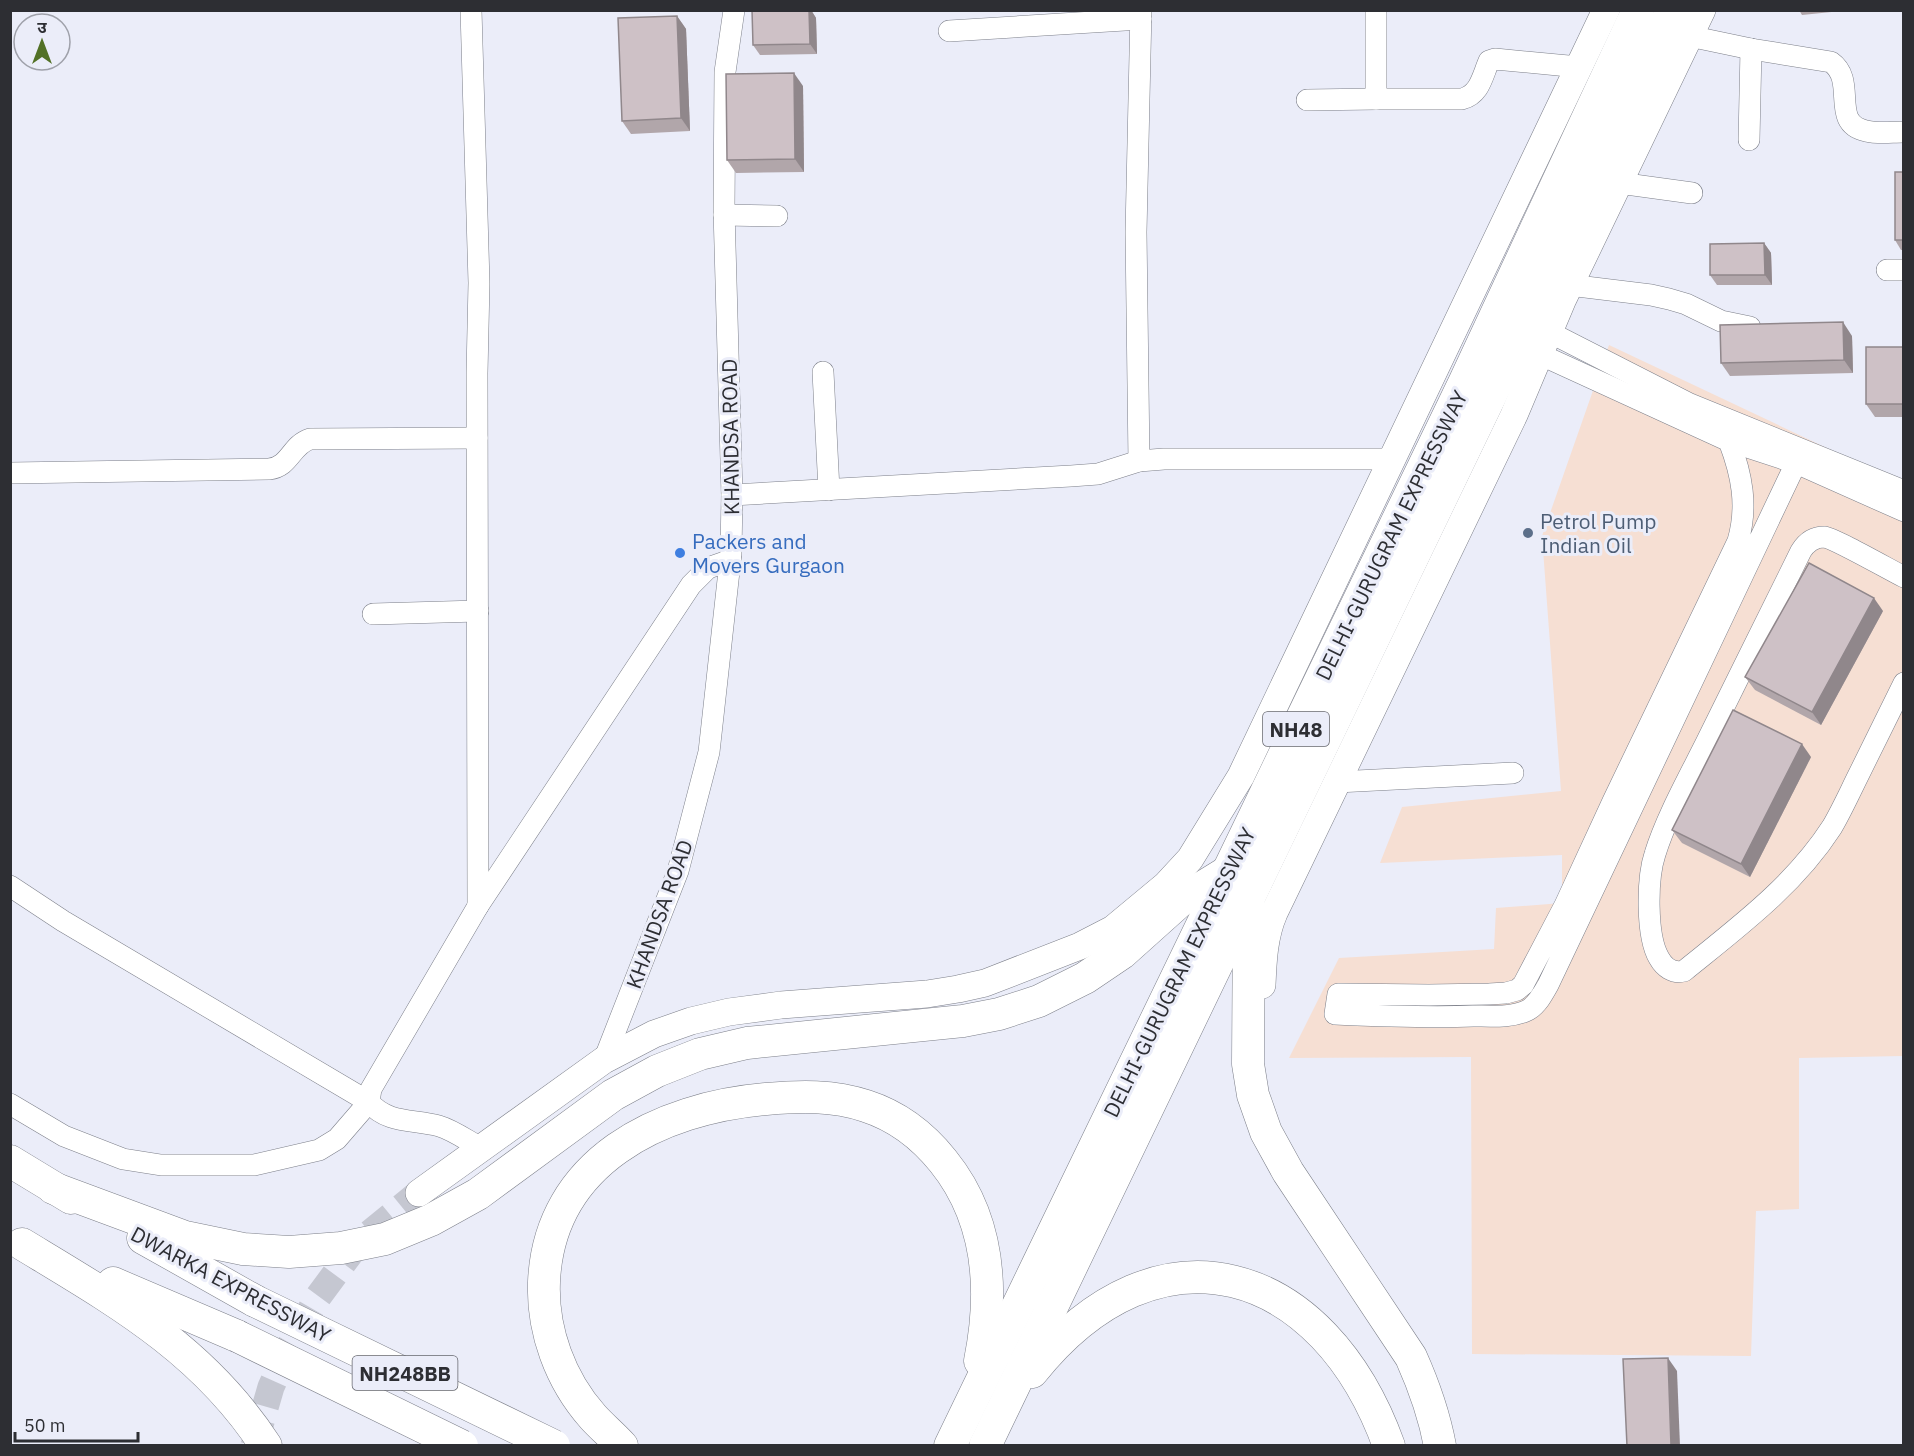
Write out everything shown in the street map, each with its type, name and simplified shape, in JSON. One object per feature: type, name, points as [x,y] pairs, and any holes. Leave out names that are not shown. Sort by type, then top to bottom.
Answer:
[{"type":"highway","name":"DELHI-GURUGRAM EXPRESSWAY","points":[[950,1446],[1460,392],[1638,10]]},
{"type":"highway","name":"DELHI-GURUGRAM EXPRESSWAY","points":[[985,1446],[1482,412],[1681,23]]},
{"type":"highway","points":[[53,1188],[185,1237],[243,1249],[289,1252],[341,1248],[385,1239],[431,1220],[478,1194],[613,1095],[657,1071],[700,1054],[747,1043],[943,1024],[999,1014],[1039,1001],[1085,978],[1122,953],[1180,901],[1227,872]]},
{"type":"highway","points":[[1249,896],[1247,1036],[1253,1095],[1266,1132],[1288,1172],[1411,1357],[1425,1388],[1435,1419],[1440,1446]]},
{"type":"highway","points":[[622,1446],[592,1416],[581,1401],[560,1367],[552,1344],[545,1306],[545,1268],[555,1231],[564,1207],[592,1170],[612,1150],[656,1125],[718,1105],[794,1096],[845,1100],[887,1115],[903,1124],[934,1150],[960,1184],[970,1202],[984,1249],[988,1290],[986,1332],[973,1398]]},
{"type":"highway","name":"DWARKA EXPRESSWAY","points":[[10,1161],[53,1188],[255,1301],[554,1446]]},
{"type":"highway","points":[[16,1241],[109,1297],[182,1349],[220,1385],[247,1417],[266,1446]]},
{"type":"highway","name":"DWARKA EXPRESSWAY","points":[[16,1241],[237,1336],[462,1446]]},
{"type":"highway","points":[[1002,1410],[1049,1351],[1092,1313],[1118,1297],[1149,1284],[1195,1278],[1216,1278],[1264,1292],[1288,1304],[1321,1330],[1356,1376],[1370,1400],[1389,1446]]},
{"type":"main road","points":[[418,1193],[604,1060],[654,1034],[691,1021],[729,1012],[781,1005],[927,994],[985,983],[1080,946],[1113,929],[1166,885],[1190,859],[1241,776],[1606,10]]},
{"type":"main road","points":[[1251,1079],[1260,1062],[1262,1049],[1263,962],[1269,924],[1514,415],[1569,285],[1618,183],[1681,23],[1702,10]]},
{"type":"street","points":[[471,10],[478,224],[478,906]]},
{"type":"street","name":"KHANDSA ROAD","points":[[604,1060],[678,871],[709,752],[731,560],[732,495],[724,215],[725,72],[734,10]]},
{"type":"street","points":[[1376,10],[1376,99]]},
{"type":"street","points":[[950,31],[1142,15],[1136,232],[1138,461]]},
{"type":"street","points":[[1681,23],[1751,49],[1831,62],[1839,67],[1847,119],[1852,126],[1865,131],[1904,132]]},
{"type":"street","points":[[1749,140],[1751,49]]},
{"type":"street","points":[[1307,100],[1462,99],[1470,97],[1477,90],[1489,61],[1495,59],[1579,67]]},
{"type":"street","points":[[1618,183],[1692,193]]},
{"type":"street","points":[[724,215],[777,216]]},
{"type":"street","points":[[1569,285],[1669,299],[1686,304],[1721,321],[1750,327]]},
{"type":"street","points":[[1544,343],[1730,441],[1798,456],[1904,492]]},
{"type":"street","points":[[1544,343],[1690,404],[1904,511]]},
{"type":"street","points":[[823,372],[829,490]]},
{"type":"street","points":[[10,473],[269,470],[283,465],[300,443],[310,439],[477,438]]},
{"type":"street","points":[[1730,441],[1739,466],[1744,501],[1744,515],[1738,541],[1612,801],[1565,905],[1523,985],[1518,990],[1506,993],[1338,994],[1335,1014],[1425,1018],[1515,1014],[1528,1010],[1541,997],[1798,456]]},
{"type":"street","points":[[732,495],[1098,474],[1138,461],[1164,459],[1391,459]]},
{"type":"street","points":[[1904,577],[1829,538],[1814,539],[1806,543],[1801,551],[1680,795],[1654,855],[1651,874],[1651,923],[1657,956],[1671,971],[1679,973],[1684,971],[1756,914],[1817,847],[1832,827],[1904,683]]},
{"type":"street","points":[[10,1104],[64,1136],[123,1159],[161,1165],[254,1165],[319,1150],[337,1139],[369,1102],[370,1089],[478,906],[691,585],[708,568],[731,560]]},
{"type":"street","points":[[372,614],[478,611]]},
{"type":"street","points":[[1337,782],[1513,773]]},
{"type":"street","points":[[10,886],[63,921],[369,1102],[386,1117],[441,1126],[481,1149]]},
{"type":"street","points":[[1518,990],[1528,1010]]},
{"type":"shaded area","points":[[1609,345],[1903,484],[1903,1056],[1799,1058],[1799,1209],[1756,1211],[1751,1356],[1472,1354],[1471,1057],[1289,1058],[1339,958],[1494,949],[1496,908],[1562,903],[1562,855],[1380,863],[1402,807],[1561,791],[1542,536]]},
{"type":"building","points":[[752,10],[809,10],[810,44],[753,45]]},
{"type":"building","points":[[677,16],[681,118],[622,121],[618,18]]},
{"type":"building","points":[[794,73],[795,159],[727,160],[726,74]]},
{"type":"building","points":[[1895,172],[1904,172],[1904,240],[1895,240]]},
{"type":"building","points":[[1764,243],[1765,275],[1710,275],[1710,244]]},
{"type":"building","points":[[1843,322],[1844,360],[1721,363],[1720,325]]},
{"type":"building","points":[[1866,347],[1904,347],[1904,404],[1866,404]]},
{"type":"building","points":[[1809,563],[1874,598],[1812,712],[1745,677]]},
{"type":"building","points":[[1733,710],[1802,744],[1741,864],[1672,830]]},
{"type":"building","points":[[1668,1358],[1671,1446],[1627,1446],[1623,1359]]},
{"type":"tunnel","points":[[254,1446],[271,1387],[289,1347],[318,1297],[358,1243],[419,1193]]},
{"type":"place","name":"Petrol Pump Indian Oil","points":[[1528,533]]},
{"type":"place","name":"Packers and Movers Gurgaon","points":[[680,553]]}]
